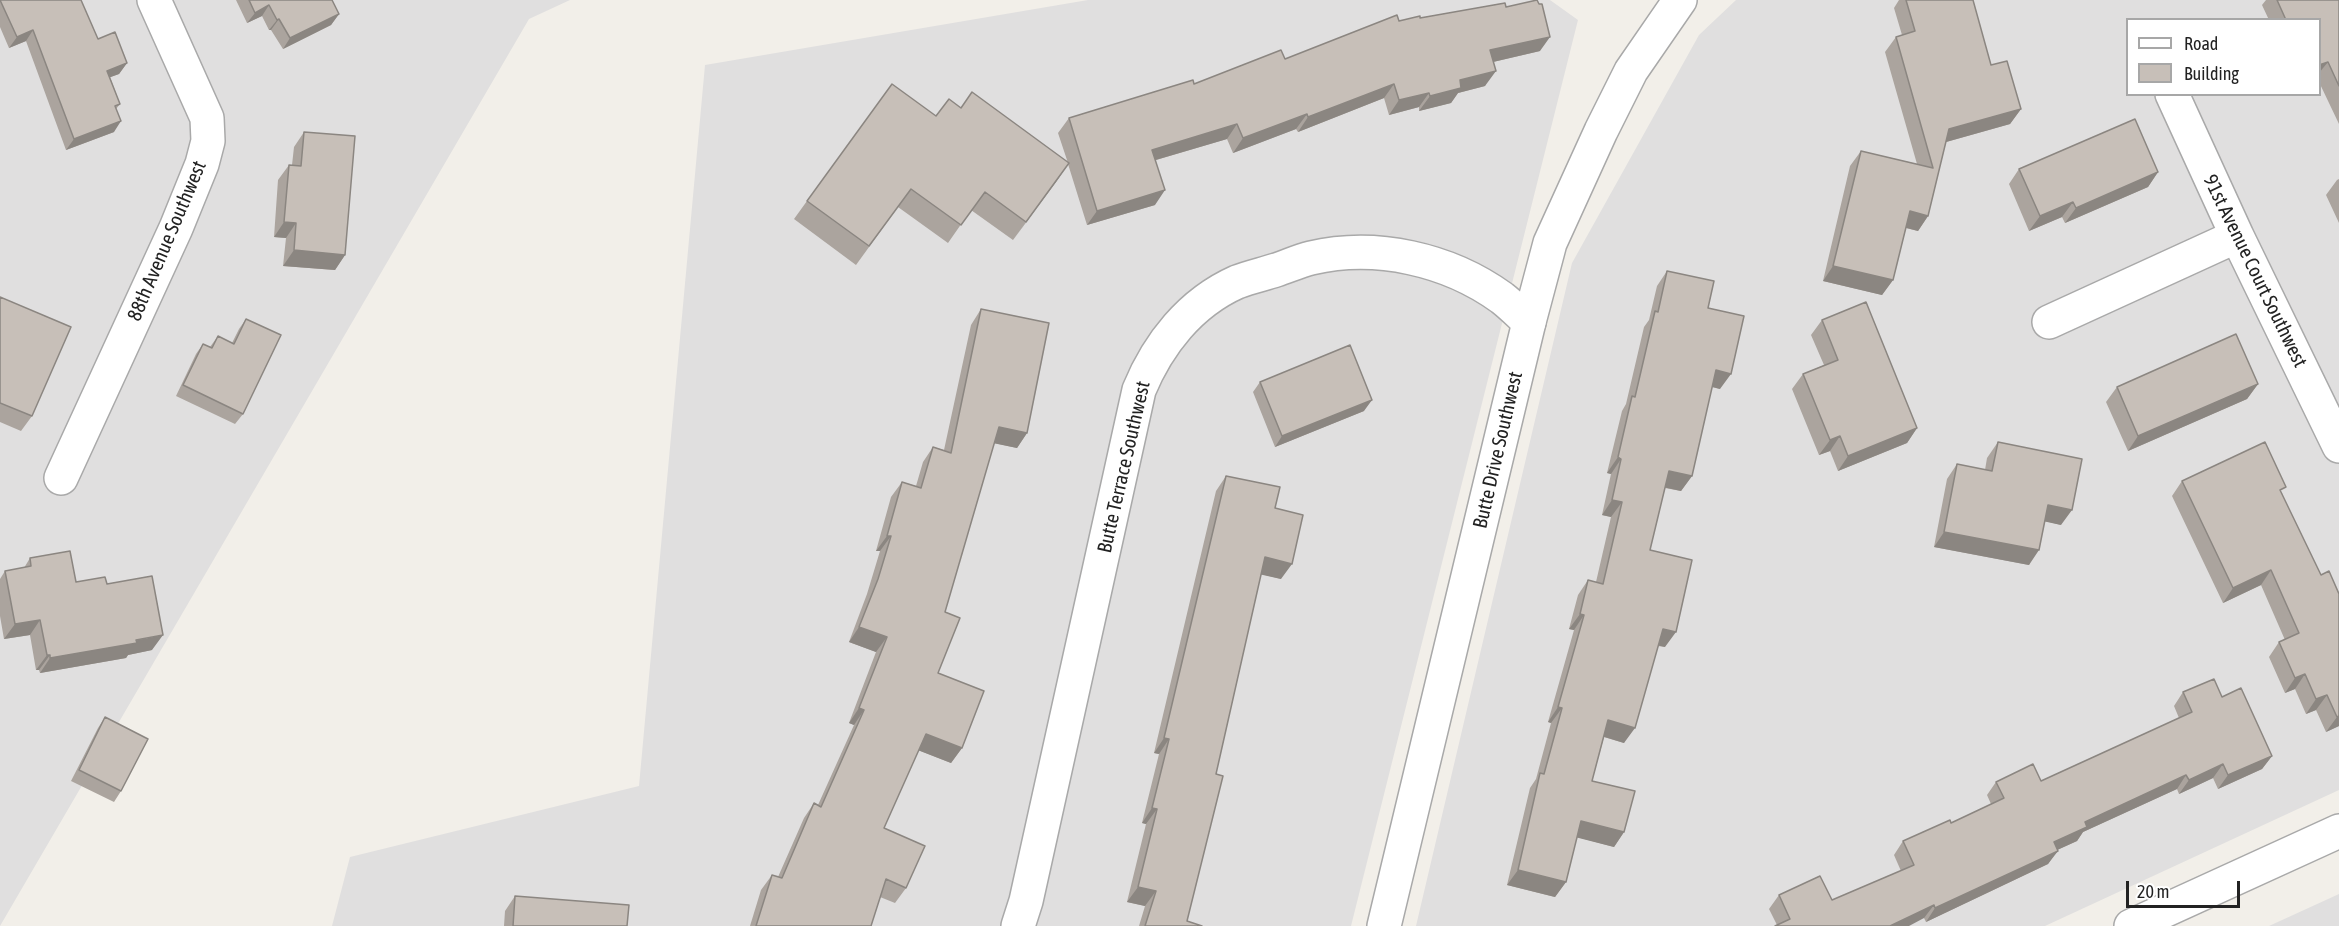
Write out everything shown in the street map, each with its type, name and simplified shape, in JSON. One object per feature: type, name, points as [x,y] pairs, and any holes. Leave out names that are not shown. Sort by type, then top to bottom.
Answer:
[{"type":"street","name":"88th Avenue Southwest","points":[[61,478],[176,228],[202,164],[208,141],[207,118],[154,0]]},
{"type":"street","name":"Butte Drive Southwest","points":[[1384,926],[1550,243],[1600,131],[1631,71],[1680,0]]},
{"type":"street","name":"91st Avenue Court Southwest","points":[[2173,96],[2237,236],[2339,446]]},
{"type":"street","points":[[2049,322],[2237,236]]},
{"type":"street","name":"Butte Terrace Southwest","points":[[1018,926],[1026,901],[1139,390],[1151,362],[1176,326],[1211,297],[1237,282],[1312,258],[1361,252],[1400,255],[1437,264],[1473,279],[1503,298],[1529,322]]},
{"type":"street","points":[[2132,926],[2339,831]]},
{"type":"shaded area","points":[[0,0],[570,0],[529,19],[0,926]]},
{"type":"shaded area","points":[[1088,0],[1550,0],[1578,20],[1351,926],[332,926],[350,857],[639,786],[705,65]]},
{"type":"shaded area","points":[[1736,0],[2339,0],[2339,790],[2045,926],[1416,926],[1572,263],[1699,35]]},
{"type":"shaded area","points":[[2339,894],[2339,926],[2269,926]]},
{"type":"building","points":[[0,0],[81,0],[98,39],[115,32],[127,63],[107,71],[120,104],[115,106],[121,121],[74,139],[33,30],[17,37]]},
{"type":"building","points":[[249,0],[332,0],[339,14],[290,38],[269,5],[255,13]]},
{"type":"building","points":[[1537,0],[1539,4],[1542,4],[1550,37],[1490,50],[1496,71],[1460,80],[1461,88],[1430,96],[1429,93],[1399,100],[1394,84],[1308,117],[1307,114],[1243,138],[1237,124],[1152,150],[1165,190],[1097,211],[1069,118],[1193,80],[1194,84],[1281,50],[1285,59],[1397,15],[1399,21],[1505,3],[1506,7]]},
{"type":"building","points":[[1906,0],[1973,0],[1991,65],[2007,61],[2021,109],[1949,129],[1928,216],[1910,211],[1893,280],[1833,266],[1861,151],[1933,168],[1896,37],[1915,31]]},
{"type":"building","points":[[2277,0],[2339,0],[2339,86],[2328,62],[2321,64],[2321,18],[2285,18]]},
{"type":"building","points":[[892,84],[936,116],[949,99],[961,108],[972,92],[1069,163],[1026,222],[985,192],[961,225],[911,189],[869,246],[807,201]]},
{"type":"building","points":[[2135,119],[2158,172],[2076,208],[2073,202],[2040,216],[2019,169]]},
{"type":"building","points":[[304,132],[355,136],[345,255],[294,250],[296,223],[284,222],[289,165],[301,166]]},
{"type":"building","points":[[1667,271],[1714,281],[1708,308],[1744,316],[1731,374],[1716,370],[1692,476],[1669,471],[1650,550],[1692,560],[1676,632],[1663,629],[1635,728],[1608,720],[1592,781],[1635,791],[1624,832],[1581,821],[1566,882],[1518,870],[1540,773],[1544,774],[1562,708],[1558,707],[1584,615],[1580,614],[1588,580],[1603,584],[1622,502],[1612,500],[1621,459],[1618,457],[1632,396],[1635,397]]},
{"type":"building","points":[[0,297],[71,327],[32,416],[0,403]]},
{"type":"building","points":[[1866,302],[1917,428],[1848,456],[1840,436],[1830,440],[1803,374],[1838,360],[1822,320]]},
{"type":"building","points":[[981,309],[1049,323],[1027,433],[999,427],[945,612],[960,618],[938,673],[984,691],[962,748],[926,734],[884,828],[925,846],[906,888],[886,879],[871,926],[756,926],[772,875],[782,878],[814,803],[821,807],[864,710],[859,708],[887,637],[859,627],[878,579],[891,536],[887,536],[902,482],[921,488],[933,447],[951,453]]},
{"type":"building","points":[[246,319],[281,335],[243,414],[183,385],[203,344],[212,348],[218,336],[234,344]]},
{"type":"building","points":[[2236,334],[2258,384],[2138,436],[2117,387]]},
{"type":"building","points":[[1350,345],[1372,400],[1282,436],[1260,382]]},
{"type":"building","points":[[1998,442],[2082,459],[2072,510],[2048,505],[2039,550],[1944,532],[1957,464],[1992,471]]},
{"type":"building","points":[[2265,442],[2286,487],[2280,490],[2321,575],[2329,571],[2339,594],[2339,716],[2337,717],[2327,695],[2316,699],[2305,674],[2295,678],[2279,642],[2299,633],[2271,570],[2233,588],[2182,481]]},
{"type":"building","points":[[1226,476],[1280,487],[1275,508],[1303,515],[1292,564],[1265,557],[1216,774],[1223,776],[1187,921],[1202,926],[1145,926],[1156,891],[1138,887],[1157,809],[1152,808],[1169,739],[1164,738]]},
{"type":"building","points":[[70,551],[76,582],[105,577],[107,584],[152,576],[163,635],[136,640],[137,643],[50,658],[50,655],[47,655],[40,620],[15,624],[5,571],[31,566],[30,558]]},
{"type":"building","points":[[2214,679],[2222,697],[2241,688],[2272,756],[2228,775],[2223,764],[2189,780],[2186,775],[2085,822],[2087,827],[2054,842],[2058,851],[1935,908],[1934,905],[1890,926],[1775,926],[1790,919],[1779,895],[1820,876],[1832,900],[1914,865],[1903,841],[1950,820],[1951,823],[2004,798],[1996,782],[2033,764],[2041,781],[2192,712],[2183,692]]},
{"type":"building","points":[[105,717],[148,739],[121,791],[79,770]]},
{"type":"building","points":[[515,896],[629,905],[627,926],[513,926]]}]
